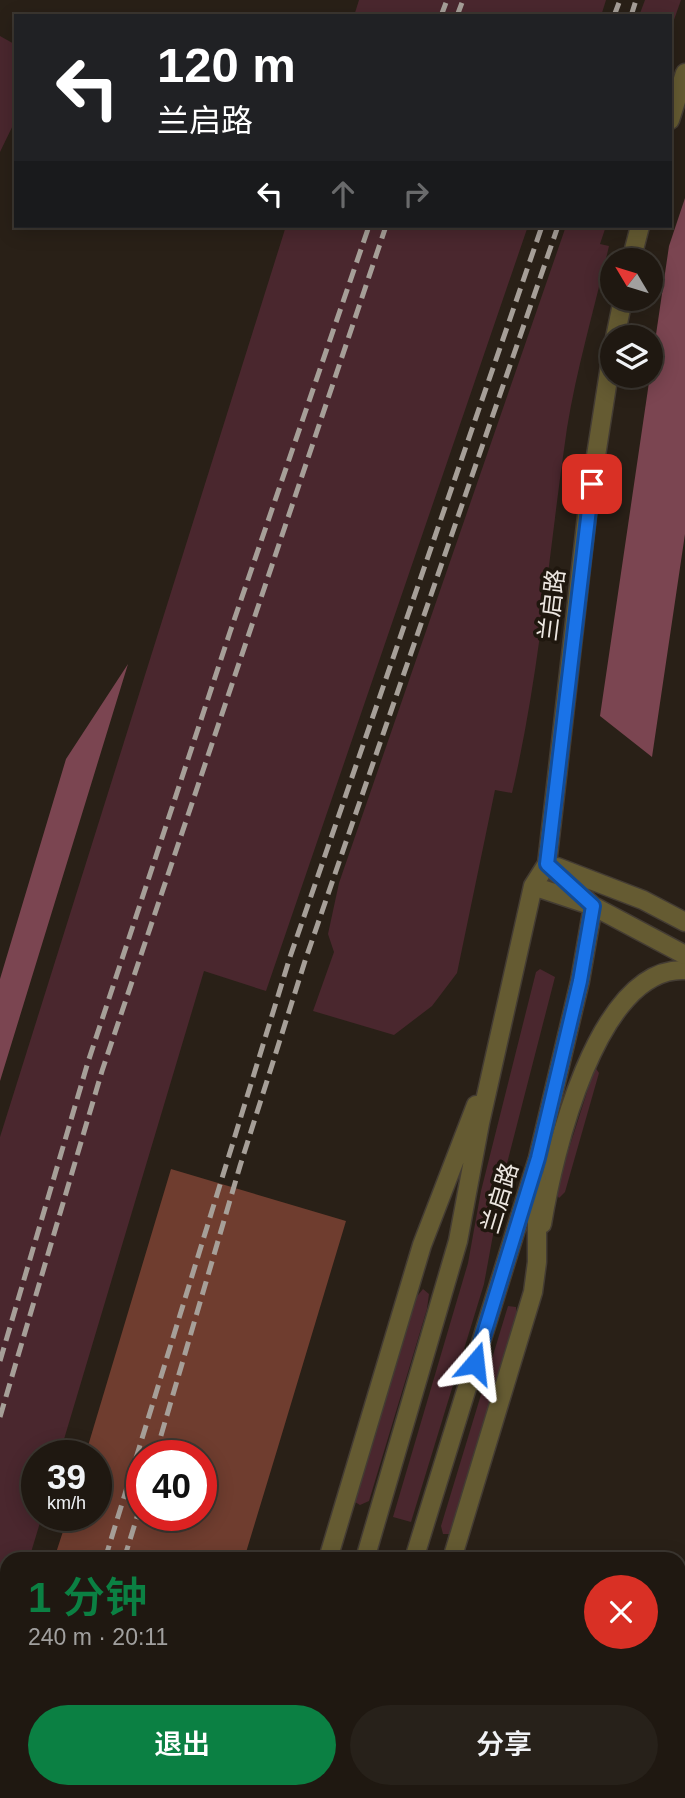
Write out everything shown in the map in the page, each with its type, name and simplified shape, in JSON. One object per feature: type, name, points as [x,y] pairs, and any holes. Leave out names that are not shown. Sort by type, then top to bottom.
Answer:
[{"type":"street","points":[[672,114],[685,73]]},
{"type":"street","points":[[634,248],[639,228]]},
{"type":"street","name":"兰启路","points":[[367,1552],[450,1276],[533,886],[547,864],[589,507],[607,388]]},
{"type":"street","points":[[547,864],[593,906]]},
{"type":"street","points":[[547,864],[643,900],[685,922]]},
{"type":"street","points":[[533,886],[593,906],[685,955]]},
{"type":"street","name":"兰启路","points":[[416,1552],[538,1158],[580,981],[593,906]]},
{"type":"street","points":[[454,1552],[527,1315],[555,1165],[583,1071],[602,1029],[629,996],[649,980],[665,972],[685,970]]},
{"type":"street","points":[[330,1552],[422,1245],[500,1032]]},
{"type":"street","points":[[537,1262],[538,1158]]},
{"type":"shaded area","points":[[359,0],[606,0],[602,14],[355,14]]},
{"type":"shaded area","points":[[645,0],[681,0],[672,25],[672,14],[640,14]]},
{"type":"shaded area","points":[[0,36],[14,44],[14,123],[0,152]]},
{"type":"shaded area","points":[[685,198],[685,534],[652,757],[600,716],[648,388],[663,388],[663,325],[657,325],[659,312],[663,312],[663,287],[669,246]]},
{"type":"shaded area","points":[[285,228],[527,228],[266,991],[204,971],[64,1440],[21,1440],[21,1531],[37,1531],[31,1552],[0,1552],[0,1137]]},
{"type":"shaded area","points":[[565,228],[605,228],[600,244],[609,246],[600,248],[600,282],[567,428],[537,657],[522,748],[512,793],[495,790],[457,973],[432,1006],[394,1035],[313,1011],[334,952],[328,934],[339,883]]},
{"type":"shaded area","points":[[128,664],[0,1081],[0,979],[66,759]]},
{"type":"shaded area","points":[[540,969],[555,977],[504,1175],[484,1284],[411,1522],[393,1517],[468,1263],[481,1191],[536,972]]},
{"type":"shaded area","points":[[595,1067],[599,1073],[565,1192],[559,1198],[555,1192]]},
{"type":"shaded area","points":[[423,1289],[429,1294],[427,1309],[369,1501],[360,1505],[355,1502],[355,1496],[414,1300]]},
{"type":"shaded area","points":[[508,1306],[516,1307],[517,1318],[452,1534],[443,1534],[441,1526]]},
{"type":"building","points":[[171,1169],[346,1221],[246,1552],[56,1552],[63,1531],[112,1531],[112,1440],[90,1440]]},
{"type":"railway","points":[[442,14],[447,0]]},
{"type":"railway","points":[[458,14],[463,0]]},
{"type":"railway","points":[[615,14],[620,0]]},
{"type":"railway","points":[[632,14],[636,0]]},
{"type":"railway","points":[[0,1361],[88,1062],[230,632],[368,228]]},
{"type":"railway","points":[[0,1417],[102,1071],[385,228]]},
{"type":"railway","points":[[107,1552],[290,957],[541,228]]},
{"type":"railway","points":[[160,1440],[240,1166],[305,961],[557,228]]},
{"type":"railway","points":[[126,1552],[133,1531]]},
{"type":"route","points":[[475,1363],[538,1158],[580,981],[593,906],[547,864],[592,484]]}]
